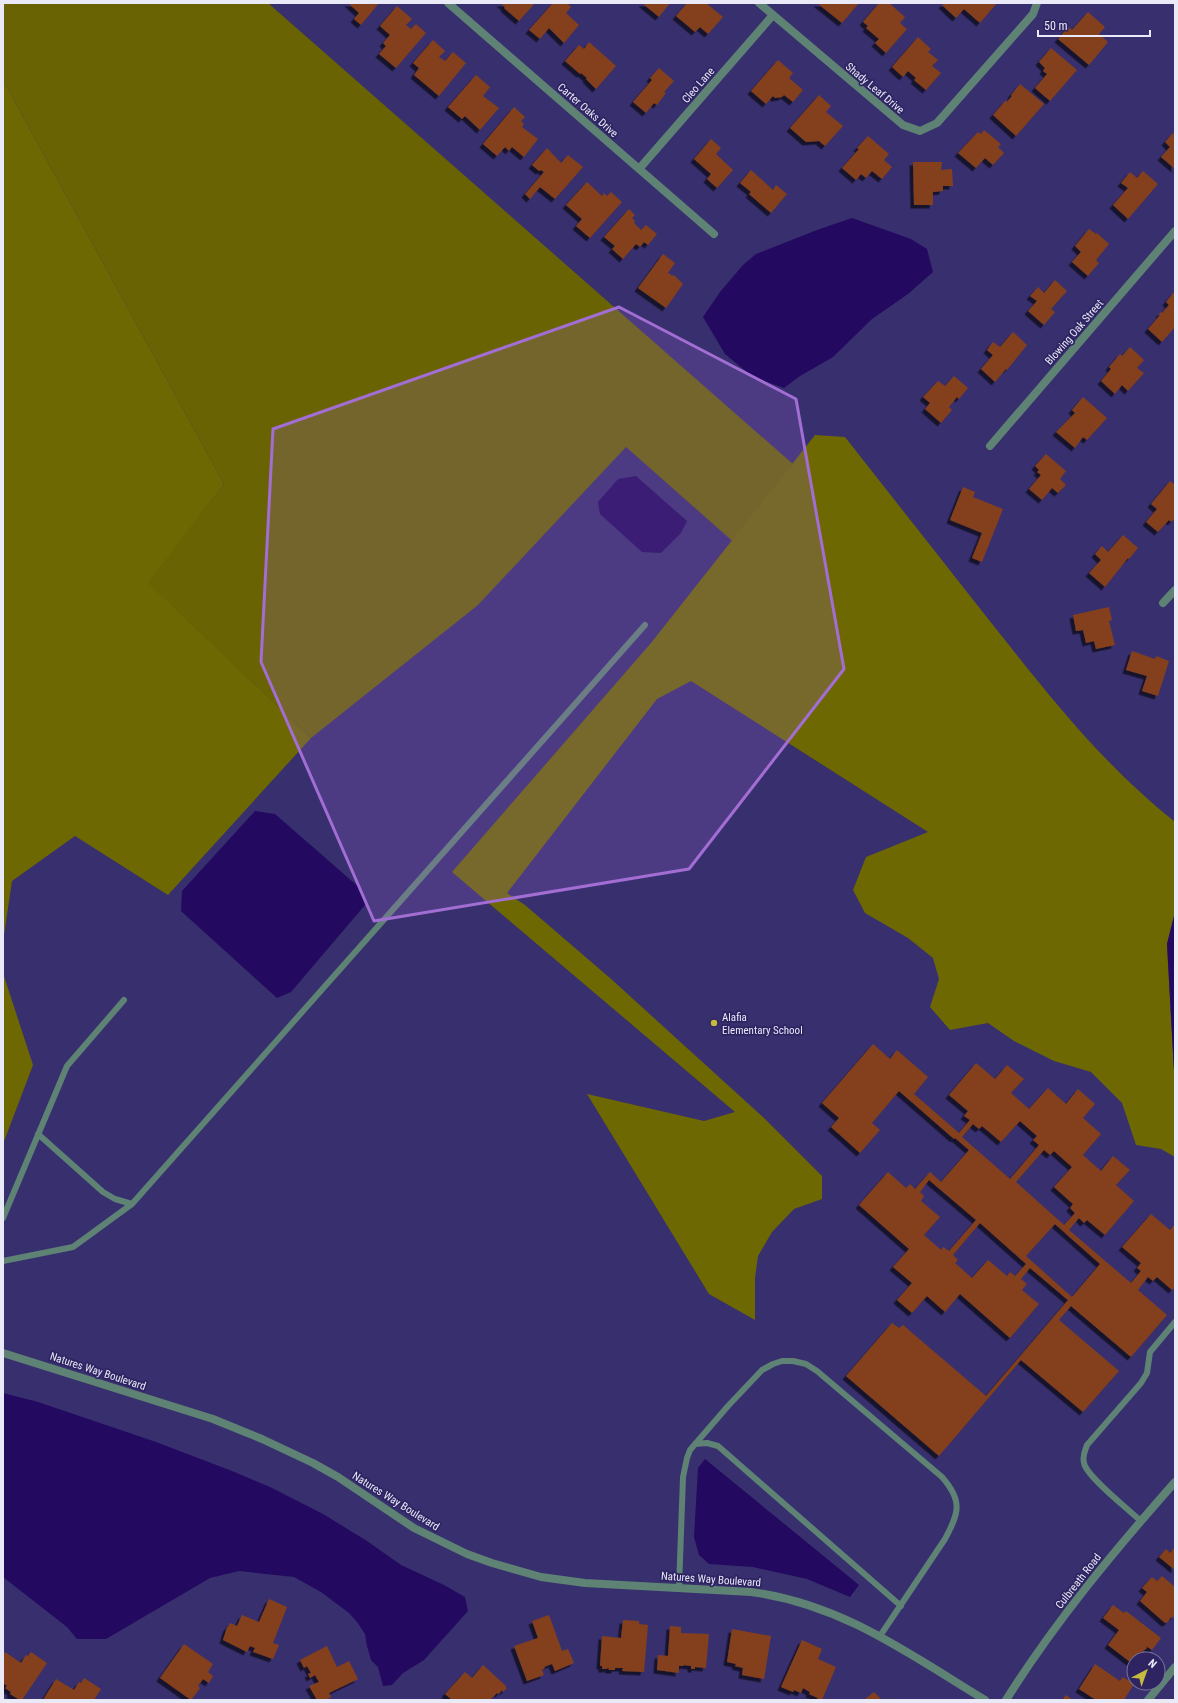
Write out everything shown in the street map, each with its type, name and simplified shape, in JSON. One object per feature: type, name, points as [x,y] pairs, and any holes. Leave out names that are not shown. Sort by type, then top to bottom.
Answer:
[{"type":"street","name":"Carter Oaks Drive","points":[[448,3],[714,234]]},
{"type":"street","name":"Shady Leaf Drive","points":[[759,3],[902,126],[920,131],[937,123],[1033,14],[1037,3]]},
{"type":"street","name":"Cleo Lane","points":[[639,169],[773,15]]},
{"type":"street","name":"Blowing Oak Street","points":[[990,446],[1175,231]]},
{"type":"street","points":[[1163,603],[1175,590]]},
{"type":"street","name":"Natures Way Boulevard","points":[[3,1352],[213,1419],[262,1439],[313,1463],[338,1477],[414,1528],[467,1554],[492,1563],[565,1581],[751,1592],[793,1600],[832,1613],[880,1636],[985,1700]]},
{"type":"street","name":"Culbreath Road","points":[[1006,1700],[1064,1615],[1175,1482]]},
{"type":"street","points":[[1148,1700],[1175,1667]]},
{"type":"lane","points":[[3,1261],[73,1247],[132,1204],[645,625]]},
{"type":"lane","points":[[3,1218],[67,1066],[124,1000]]},
{"type":"lane","points":[[38,1134],[103,1192],[115,1199],[132,1204]]},
{"type":"lane","points":[[1141,1521],[1090,1475],[1084,1464],[1083,1454],[1088,1445],[1141,1383],[1147,1373],[1150,1352],[1175,1322]]},
{"type":"lane","points":[[679,1588],[683,1477],[687,1458],[695,1444],[762,1370],[778,1363],[793,1361],[806,1364],[817,1371],[942,1477],[950,1486],[955,1496],[957,1513],[954,1522],[901,1606],[880,1636]]},
{"type":"lane","points":[[695,1444],[707,1443],[718,1446],[901,1606]]},
{"type":"highlighted area","points":[[619,307],[796,399],[844,669],[689,869],[374,921],[261,662],[273,429]]},
{"type":"shaded area","points":[[3,3],[268,3],[802,472],[738,546],[626,447],[478,605],[311,738],[147,583],[224,484],[3,80]]},
{"type":"shaded area","points":[[3,80],[224,484],[148,583],[311,738],[168,895],[75,836],[12,881],[3,942]]},
{"type":"shaded area","points":[[852,218],[911,239],[927,249],[933,272],[908,294],[872,319],[833,357],[800,376],[784,388],[753,377],[725,354],[703,317],[720,292],[743,265],[756,254]]},
{"type":"shaded area","points":[[815,435],[845,437],[1054,701],[1123,776],[1175,822],[1175,912],[1167,944],[1175,1089],[1175,1157],[1161,1149],[1136,1145],[1122,1103],[1091,1072],[1054,1061],[1014,1041],[988,1023],[950,1030],[930,1007],[939,979],[933,958],[908,938],[865,913],[853,890],[866,857],[928,832],[691,681],[657,699],[507,893],[525,905],[610,978],[764,1118],[822,1176],[822,1199],[794,1209],[772,1232],[758,1256],[755,1278],[755,1320],[709,1294],[587,1094],[704,1121],[735,1112],[452,872],[651,643]]},
{"type":"shaded area","points":[[636,476],[687,521],[681,533],[661,553],[642,552],[600,514],[598,502],[618,479]]},
{"type":"shaded area","points":[[255,811],[275,814],[361,889],[365,905],[291,992],[277,998],[181,911],[182,891]]},
{"type":"shaded area","points":[[1175,912],[1175,1089],[1167,944]]},
{"type":"shaded area","points":[[3,973],[33,1065],[3,1144]]},
{"type":"shaded area","points":[[3,1393],[38,1402],[156,1442],[272,1488],[323,1514],[367,1541],[401,1565],[444,1585],[465,1597],[468,1611],[424,1660],[403,1673],[392,1685],[383,1686],[378,1667],[371,1660],[365,1634],[357,1622],[349,1613],[321,1592],[294,1577],[239,1571],[210,1578],[106,1639],[77,1639],[67,1627],[3,1577]]},
{"type":"shaded area","points":[[705,1459],[859,1585],[850,1597],[807,1579],[753,1567],[709,1564],[699,1555],[694,1537],[698,1468]]},
{"type":"building","points":[[348,3],[379,3],[361,25],[354,19],[359,13]]},
{"type":"building","points":[[500,3],[535,3],[519,21]]},
{"type":"building","points":[[553,3],[567,3],[571,7],[566,13],[579,25],[564,43],[549,28],[540,39],[529,30]]},
{"type":"building","points":[[642,3],[670,3],[659,17]]},
{"type":"building","points":[[687,3],[706,3],[723,17],[708,34],[700,27],[695,32],[676,16]]},
{"type":"building","points":[[817,3],[859,3],[842,23]]},
{"type":"building","points":[[879,3],[889,3],[905,17],[900,23],[907,29],[886,53],[875,43],[879,39],[866,28],[868,26],[863,22]]},
{"type":"building","points":[[944,3],[997,3],[980,23],[964,9],[956,18],[942,5]]},
{"type":"building","points":[[397,6],[412,19],[406,25],[411,29],[416,24],[426,33],[396,68],[379,54],[386,46],[383,43],[390,35],[380,26]]},
{"type":"building","points":[[1088,12],[1105,27],[1099,34],[1108,42],[1089,65],[1058,39],[1068,27],[1072,30]]},
{"type":"building","points":[[918,37],[931,49],[928,52],[938,60],[932,66],[941,73],[926,90],[914,80],[916,78],[908,71],[903,77],[892,67]]},
{"type":"building","points":[[433,40],[445,51],[439,57],[445,61],[453,52],[466,63],[439,96],[414,75],[419,68],[413,63]]},
{"type":"building","points":[[589,42],[616,66],[596,89],[586,79],[587,78],[565,61],[579,45],[584,49]]},
{"type":"building","points":[[1051,48],[1077,70],[1050,101],[1035,88],[1047,74],[1043,71],[1045,68],[1039,62]]},
{"type":"building","points":[[778,60],[793,73],[789,78],[803,90],[793,102],[784,95],[782,97],[775,98],[773,96],[766,104],[751,91]]},
{"type":"building","points":[[659,68],[674,81],[664,92],[666,93],[657,105],[654,103],[646,113],[633,102],[652,80],[650,78]]},
{"type":"building","points":[[476,75],[490,87],[483,96],[499,108],[480,130],[465,116],[462,119],[448,107]]},
{"type":"building","points":[[1020,84],[1044,104],[1016,136],[993,115],[1006,100],[1007,102]]},
{"type":"building","points":[[819,95],[831,106],[826,112],[843,126],[825,146],[819,141],[806,142],[790,128]]},
{"type":"building","points":[[514,107],[525,117],[521,121],[524,124],[522,127],[538,139],[524,157],[512,147],[509,151],[505,147],[497,156],[483,144]]},
{"type":"building","points":[[984,130],[1001,144],[998,147],[1004,153],[993,165],[985,158],[976,168],[958,153],[978,132],[981,134]]},
{"type":"building","points":[[1173,133],[1175,135],[1175,169],[1161,157],[1170,147],[1165,142]]},
{"type":"building","points":[[868,136],[889,154],[884,160],[892,167],[882,179],[872,171],[866,178],[861,174],[856,180],[842,168],[859,149],[857,148]]},
{"type":"building","points":[[711,139],[721,148],[716,154],[733,170],[717,188],[707,179],[711,174],[694,159]]},
{"type":"building","points":[[547,148],[561,163],[568,155],[583,167],[555,199],[540,187],[530,199],[525,194],[544,172],[541,170],[539,171],[532,165]]},
{"type":"building","points":[[913,162],[942,162],[941,170],[952,169],[953,186],[943,186],[943,191],[933,192],[933,205],[914,205]]},
{"type":"building","points":[[751,170],[773,190],[776,185],[787,194],[771,213],[749,194],[751,192],[740,183]]},
{"type":"building","points":[[1143,171],[1158,184],[1128,219],[1113,205],[1128,188],[1121,183],[1130,172],[1137,178]]},
{"type":"building","points":[[587,182],[602,196],[604,193],[607,196],[611,192],[622,202],[590,238],[576,226],[582,219],[566,205]]},
{"type":"building","points":[[629,209],[635,215],[632,218],[635,221],[634,223],[641,230],[646,225],[657,234],[648,245],[644,242],[640,247],[636,244],[623,259],[612,249],[615,246],[604,237]]},
{"type":"building","points":[[1089,229],[1096,234],[1097,233],[1109,244],[1096,260],[1099,263],[1088,276],[1072,262],[1081,252],[1075,246]]},
{"type":"building","points":[[663,254],[675,263],[668,273],[673,276],[674,275],[683,284],[666,308],[638,288]]},
{"type":"building","points":[[1055,280],[1067,291],[1051,309],[1055,312],[1044,325],[1028,311],[1037,301],[1030,296],[1038,287],[1044,293]]},
{"type":"building","points":[[1174,292],[1175,327],[1162,342],[1148,329],[1160,315],[1159,314],[1161,312],[1162,313],[1169,305],[1166,302]]},
{"type":"building","points":[[1013,332],[1027,345],[1007,370],[1006,369],[995,382],[981,369],[993,355],[987,350],[993,342],[1000,347]]},
{"type":"building","points":[[1130,347],[1144,360],[1137,368],[1144,373],[1128,391],[1122,385],[1115,394],[1101,381],[1111,369],[1109,367],[1120,354],[1122,356]]},
{"type":"building","points":[[954,376],[968,388],[959,399],[957,397],[949,407],[952,410],[941,423],[925,409],[930,403],[923,397],[938,381],[945,386]]},
{"type":"building","points":[[1083,397],[1107,418],[1087,440],[1083,437],[1075,448],[1056,432],[1075,413],[1072,410]]},
{"type":"building","points":[[1046,454],[1066,471],[1060,479],[1066,485],[1058,493],[1052,488],[1042,500],[1029,489],[1041,475],[1037,472],[1039,470],[1035,466]]},
{"type":"building","points":[[1170,481],[1175,485],[1175,518],[1171,522],[1169,520],[1158,532],[1146,522],[1157,509],[1151,504]]},
{"type":"building","points":[[963,487],[975,492],[973,497],[1003,509],[982,562],[972,558],[982,533],[950,520]]},
{"type":"building","points":[[1123,535],[1138,548],[1105,587],[1089,573],[1101,560],[1095,554],[1102,546],[1108,552]]},
{"type":"building","points":[[1109,607],[1112,620],[1109,621],[1115,645],[1096,649],[1094,641],[1086,643],[1083,630],[1076,631],[1073,615]]},
{"type":"building","points":[[1132,651],[1155,659],[1156,656],[1169,661],[1158,696],[1142,691],[1147,676],[1126,670]]},
{"type":"building","points":[[873,1044],[890,1059],[897,1050],[928,1077],[914,1094],[959,1133],[970,1120],[964,1116],[968,1111],[949,1095],[976,1063],[995,1079],[1007,1065],[1024,1079],[1011,1093],[1029,1109],[1048,1088],[1066,1104],[1078,1089],[1095,1104],[1083,1118],[1101,1134],[1083,1155],[1101,1171],[1113,1156],[1130,1170],[1116,1185],[1134,1201],[1105,1235],[1087,1220],[1084,1223],[1079,1218],[1069,1230],[1131,1283],[1141,1271],[1137,1268],[1141,1263],[1122,1247],[1151,1214],[1170,1230],[1175,1224],[1175,1287],[1172,1290],[1157,1277],[1153,1281],[1148,1277],[1138,1290],[1167,1315],[1131,1357],[1071,1306],[1059,1320],[1119,1371],[1083,1412],[1021,1360],[939,1456],[846,1376],[892,1323],[899,1328],[903,1325],[986,1396],[1068,1300],[1030,1268],[1021,1279],[1027,1284],[1022,1290],[1039,1304],[1010,1338],[960,1294],[945,1312],[927,1296],[912,1313],[897,1300],[912,1283],[893,1267],[909,1249],[859,1205],[888,1172],[906,1188],[910,1184],[915,1189],[930,1172],[941,1182],[969,1150],[955,1138],[954,1139],[899,1091],[872,1123],[880,1130],[860,1153],[831,1127],[839,1118],[822,1103]],"holes":[[[1020,1121],[1037,1136],[1033,1140],[1039,1145],[1010,1179],[962,1137],[973,1124],[979,1129],[982,1126],[1001,1142]],[[1044,1150],[1050,1155],[1054,1151],[1072,1167],[1054,1187],[1073,1204],[1070,1208],[1075,1213],[1064,1225],[1016,1182]],[[929,1180],[976,1220],[949,1251],[943,1247],[941,1250],[924,1235],[940,1217],[921,1201],[924,1196],[920,1192]],[[980,1223],[1026,1264],[1015,1276],[1010,1272],[1007,1276],[988,1260],[972,1278],[955,1263],[958,1260],[953,1255]],[[1055,1224],[1100,1264],[1072,1297],[1026,1256]]]},
{"type":"building","points":[[1175,1547],[1175,1570],[1159,1557],[1166,1549],[1170,1553]]},
{"type":"building","points":[[1162,1576],[1175,1587],[1175,1615],[1165,1623],[1140,1601],[1147,1592],[1142,1588],[1152,1577],[1157,1581]]},
{"type":"building","points":[[269,1599],[287,1607],[273,1643],[279,1645],[273,1659],[253,1652],[255,1648],[250,1646],[247,1652],[223,1640],[227,1627],[230,1623],[237,1626],[242,1615],[259,1622]]},
{"type":"building","points":[[1113,1605],[1124,1613],[1126,1611],[1161,1638],[1152,1650],[1146,1646],[1147,1648],[1143,1651],[1126,1651],[1126,1659],[1108,1645],[1119,1630],[1103,1618]]},
{"type":"building","points":[[549,1615],[562,1651],[568,1649],[574,1663],[555,1671],[552,1664],[544,1667],[545,1668],[542,1670],[544,1675],[527,1681],[514,1646],[538,1638],[532,1621]]},
{"type":"building","points":[[623,1620],[639,1621],[639,1624],[648,1625],[644,1672],[622,1671],[623,1668],[609,1670],[608,1667],[607,1669],[602,1669],[602,1666],[600,1666],[602,1636],[621,1638]]},
{"type":"building","points":[[670,1626],[681,1627],[681,1633],[709,1634],[706,1668],[695,1667],[695,1669],[691,1669],[691,1666],[684,1665],[679,1666],[679,1673],[657,1670],[658,1655],[668,1656]]},
{"type":"building","points":[[732,1629],[771,1636],[764,1679],[742,1675],[743,1668],[735,1666],[736,1664],[727,1662]]},
{"type":"building","points":[[802,1640],[822,1649],[818,1659],[836,1667],[822,1700],[809,1694],[810,1692],[803,1688],[801,1693],[794,1690],[793,1692],[781,1687]]},
{"type":"building","points":[[184,1644],[213,1664],[208,1672],[213,1676],[209,1683],[203,1679],[198,1686],[200,1688],[191,1700],[160,1678]]},
{"type":"building","points":[[327,1646],[337,1667],[349,1661],[358,1679],[329,1693],[331,1697],[326,1700],[317,1700],[309,1686],[319,1682],[315,1675],[310,1678],[308,1674],[311,1673],[307,1666],[304,1668],[300,1660]]},
{"type":"building","points":[[5,1652],[21,1663],[26,1655],[28,1656],[31,1652],[47,1663],[22,1700],[10,1694],[11,1692],[5,1688],[7,1686],[3,1683],[3,1656]]},
{"type":"building","points":[[1095,1664],[1120,1681],[1123,1677],[1126,1679],[1126,1691],[1130,1691],[1124,1700],[1096,1700],[1079,1689]]},
{"type":"building","points":[[483,1665],[506,1686],[505,1687],[507,1688],[503,1692],[502,1690],[499,1694],[497,1693],[490,1700],[452,1700],[445,1694],[465,1672],[472,1678]]},
{"type":"building","points":[[84,1678],[101,1689],[94,1700],[43,1700],[56,1679],[74,1690],[79,1682],[81,1683]]},
{"type":"building","points":[[874,1692],[882,1700],[864,1700]]},
{"type":"building","points":[[1066,1695],[1073,1700],[1062,1700]]},
{"type":"place","name":"Alafia Elementary School","points":[[714,1023]]}]
